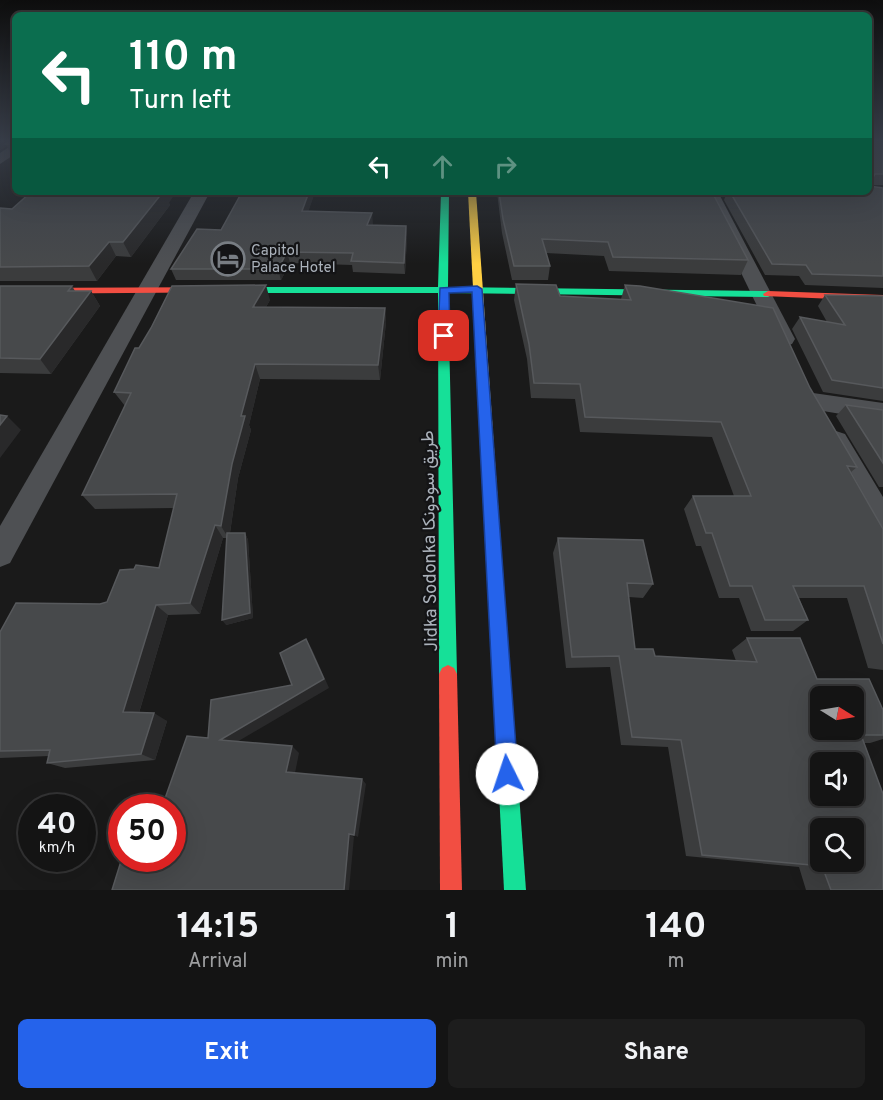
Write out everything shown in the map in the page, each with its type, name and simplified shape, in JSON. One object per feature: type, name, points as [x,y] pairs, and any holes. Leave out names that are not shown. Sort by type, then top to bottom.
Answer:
[{"type":"main road","name":"Jidka Sodonka طريق سودونكا","points":[[445,195],[443,290],[451,890]]},
{"type":"main road","points":[[472,195],[515,890]]},
{"type":"main road","points":[[0,291],[477,289],[762,292],[883,298]]},
{"type":"street","points":[[0,554],[200,195]]},
{"type":"street","points":[[712,195],[762,292],[804,382],[882,520]]},
{"type":"street","points":[[804,382],[883,412]]},
{"type":"building","points":[[872,186],[883,188],[883,276],[812,274],[806,265],[772,264],[732,195],[872,195]]},
{"type":"building","points":[[28,195],[161,195],[123,242],[109,242],[89,266],[0,267],[0,208],[12,209]]},
{"type":"building","points":[[240,195],[308,195],[302,211],[372,213],[367,225],[406,226],[404,263],[351,261],[353,253],[287,252],[278,269],[171,269],[197,229],[221,230]]},
{"type":"building","points":[[499,195],[714,195],[748,260],[613,257],[608,242],[542,239],[550,266],[514,266]]},
{"type":"building","points":[[516,284],[556,285],[560,296],[631,300],[625,285],[640,286],[773,308],[810,388],[857,467],[847,466],[883,529],[883,644],[864,586],[793,586],[808,620],[765,620],[752,586],[730,586],[712,533],[706,533],[693,496],[751,496],[721,422],[585,417],[580,384],[534,383],[529,344]]},
{"type":"building","points":[[266,285],[253,307],[385,308],[378,365],[255,364],[241,416],[245,416],[232,464],[221,526],[215,525],[190,603],[156,605],[123,712],[154,713],[141,754],[47,763],[50,750],[0,751],[0,632],[16,603],[100,604],[107,602],[120,570],[134,569],[136,565],[159,568],[177,494],[82,495],[131,393],[114,392],[135,348],[139,348],[151,328],[172,286]]},
{"type":"building","points":[[0,286],[72,286],[68,291],[91,291],[40,359],[0,358]]},
{"type":"building","points":[[825,295],[883,296],[883,388],[832,380],[800,317],[845,325]]},
{"type":"building","points":[[846,405],[883,410],[883,463]]},
{"type":"building","points":[[0,415],[7,416],[0,425]]},
{"type":"building","points":[[227,533],[245,533],[250,613],[222,620]]},
{"type":"building","points":[[558,538],[643,540],[653,584],[627,583],[635,649],[653,649],[655,656],[757,662],[747,638],[800,638],[817,679],[869,679],[883,710],[883,735],[864,735],[864,686],[810,686],[810,740],[863,740],[883,794],[883,890],[831,890],[824,872],[864,872],[864,818],[810,818],[810,865],[702,855],[681,740],[632,737],[619,656],[572,657]]},
{"type":"building","points":[[306,639],[324,679],[220,740],[292,746],[286,772],[362,779],[354,835],[349,834],[344,890],[112,890],[118,872],[186,872],[186,794],[167,794],[187,736],[208,738],[211,700],[292,685],[280,653]]},
{"type":"traffic: fast","points":[[445,195],[443,290],[448,674]]},
{"type":"traffic: fast","points":[[257,290],[552,290],[768,294]]},
{"type":"traffic: fast","points":[[492,518],[515,890]]},
{"type":"traffic: slow","points":[[472,195],[492,518]]},
{"type":"traffic: jam","points":[[0,291],[257,290]]},
{"type":"traffic: jam","points":[[768,294],[883,298]]},
{"type":"traffic: jam","points":[[448,674],[451,890]]},
{"type":"place","name":"Capitol Palace Hotel","points":[[228,259]]},
{"type":"route","points":[[444,336],[443,290],[477,289],[507,774]]}]
